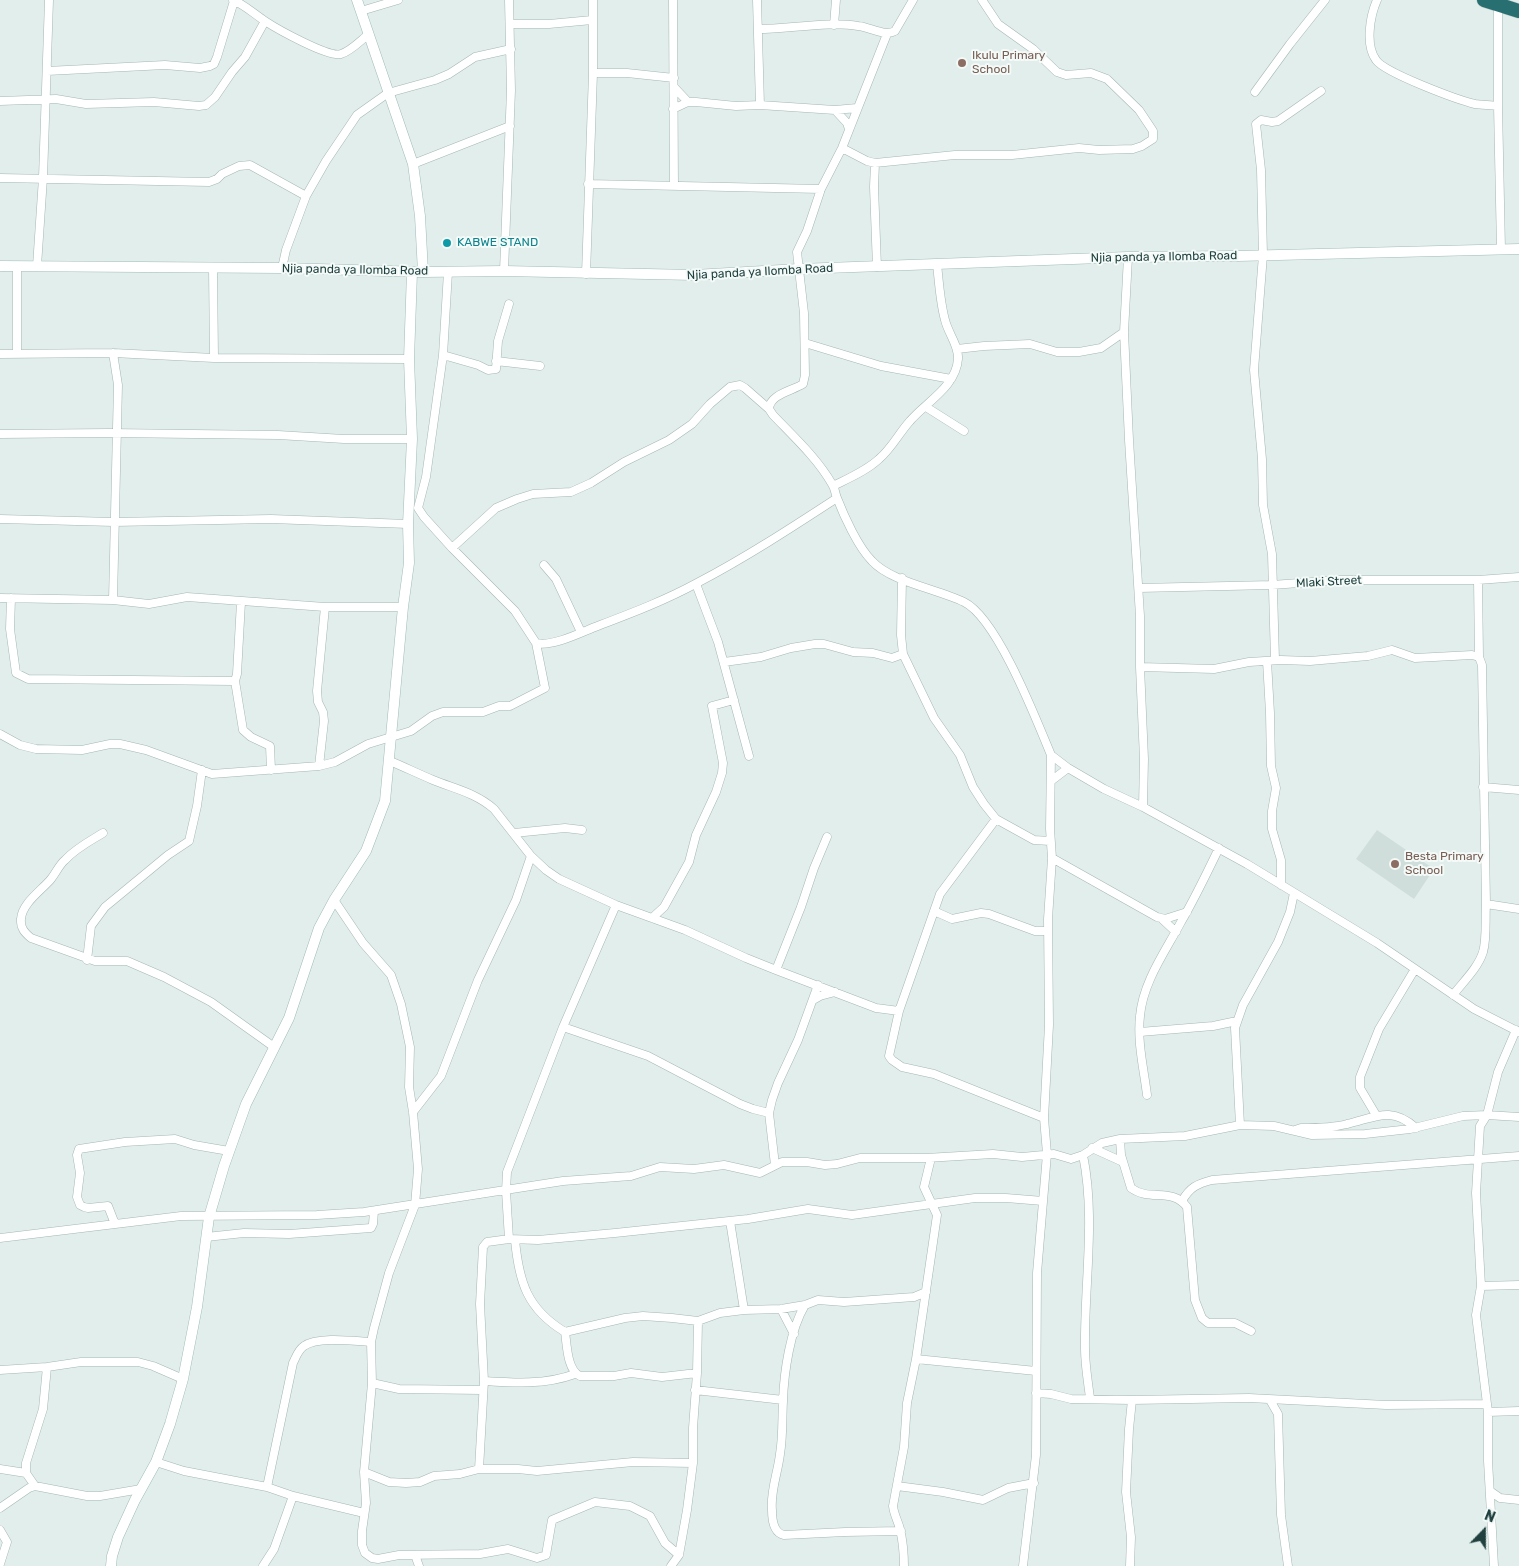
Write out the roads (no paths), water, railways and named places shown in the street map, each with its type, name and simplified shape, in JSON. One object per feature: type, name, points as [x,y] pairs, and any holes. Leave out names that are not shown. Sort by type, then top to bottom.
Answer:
[{"type":"highway","points":[[1484,0],[1519,11]]},
{"type":"street","points":[[37,266],[43,178],[49,0]]},
{"type":"street","points":[[47,71],[148,67],[165,64],[190,68],[210,66],[214,64],[219,52],[234,0],[265,21],[312,46],[338,55],[345,53],[369,34]]},
{"type":"street","points":[[357,0],[413,164],[420,216],[423,272]]},
{"type":"street","points":[[361,11],[398,0]]},
{"type":"street","points":[[504,271],[510,126],[511,49],[509,0]]},
{"type":"street","points":[[586,274],[593,74],[593,0]]},
{"type":"street","points":[[674,0],[674,186]]},
{"type":"street","points":[[757,0],[760,105]]},
{"type":"street","points":[[834,25],[836,0]]},
{"type":"street","points":[[758,29],[834,25],[858,26],[887,34],[895,31],[913,0]]},
{"type":"street","points":[[842,148],[867,161],[876,163],[955,155],[1012,155],[1079,148],[1099,150],[1133,149],[1153,139],[1153,131],[1139,110],[1107,79],[1090,73],[1066,75],[1057,72],[1033,50],[998,24],[982,0]]},
{"type":"street","points":[[1256,92],[1290,44],[1325,0]]},
{"type":"street","points":[[1377,0],[1372,13],[1370,44],[1374,57],[1379,63],[1391,71],[1474,104],[1498,106]]},
{"type":"street","points":[[1498,4],[1501,249]]},
{"type":"street","points":[[510,24],[550,24],[592,20]]},
{"type":"street","points":[[0,101],[59,99],[86,104],[154,102],[206,105],[215,97],[245,57],[265,21]]},
{"type":"street","points":[[769,409],[770,402],[775,398],[803,384],[806,375],[803,293],[797,252],[807,230],[821,189],[842,148],[887,34]]},
{"type":"street","points":[[282,268],[286,250],[306,196],[326,161],[357,115],[388,93],[435,80],[449,74],[475,57],[511,49]]},
{"type":"street","points":[[593,74],[627,73],[674,78]]},
{"type":"street","points":[[674,87],[688,102]]},
{"type":"street","points":[[1281,885],[1281,860],[1272,829],[1272,811],[1276,788],[1271,766],[1270,713],[1272,554],[1263,505],[1262,459],[1254,370],[1263,255],[1261,170],[1256,124],[1261,120],[1278,121],[1321,91]]},
{"type":"street","points":[[673,109],[688,102],[835,110],[857,108]]},
{"type":"street","points":[[835,110],[847,123],[849,129]]},
{"type":"street","points":[[413,164],[510,126]]},
{"type":"street","points":[[876,163],[874,186],[877,267]]},
{"type":"street","points":[[0,178],[208,182],[239,166],[250,165],[306,196]]},
{"type":"street","points":[[588,184],[821,189]]},
{"type":"street","name":"Njia panda ya Ilomba Road","points":[[0,266],[282,268],[412,272],[504,271],[694,275],[799,269],[1128,257],[1519,249]]},
{"type":"street","points":[[1128,257],[1124,332],[1139,588],[1144,759],[1143,807]]},
{"type":"street","points":[[833,486],[865,470],[880,459],[910,421],[952,379],[958,363],[957,349],[944,318],[937,264]]},
{"type":"street","points":[[18,266],[18,354]]},
{"type":"street","points":[[213,268],[214,358]]},
{"type":"street","points":[[111,1566],[118,1537],[156,1462],[170,1424],[183,1379],[197,1306],[209,1217],[229,1151],[246,1104],[289,1018],[320,928],[334,900],[366,851],[385,801],[403,607],[409,563],[408,524],[412,439],[409,359],[412,272]]},
{"type":"street","points":[[0,734],[20,745],[36,749],[82,750],[110,744],[120,744],[146,750],[212,774],[319,766],[335,762],[368,744],[410,731],[432,716],[444,712],[483,712],[499,706],[510,706],[545,688],[536,643],[509,605],[452,548],[424,518],[418,508],[426,478],[443,355],[448,272]]},
{"type":"street","points":[[443,355],[478,365],[488,370],[496,369],[498,341],[509,304]]},
{"type":"street","points":[[957,349],[1030,344],[1057,352],[1079,352],[1101,348],[1124,332]]},
{"type":"street","points":[[805,343],[881,366],[952,379]]},
{"type":"street","points":[[112,600],[118,379],[113,353]]},
{"type":"street","points":[[0,354],[113,353],[214,358],[409,359]]},
{"type":"street","points":[[496,361],[540,366]]},
{"type":"street","points":[[452,548],[496,508],[533,494],[571,492],[590,483],[624,462],[669,440],[692,424],[710,404],[730,388],[740,385],[769,409],[811,456],[833,486],[837,498],[870,560],[877,567],[967,603],[981,616],[1018,679],[1052,755],[1050,841],[1052,858],[1048,931],[1049,1025],[1044,1118],[1047,1154],[1037,1273],[1036,1455],[1023,1566]]},
{"type":"street","points":[[926,407],[964,431]]},
{"type":"street","points":[[0,434],[36,432],[278,435],[344,439],[412,439]]},
{"type":"street","points":[[536,643],[566,638],[696,584],[791,528],[837,498]]},
{"type":"street","points":[[0,519],[114,522],[271,519],[408,524]]},
{"type":"street","points":[[544,565],[556,579],[581,632]]},
{"type":"street","name":"Mlaki Street","points":[[1139,588],[1272,585],[1340,580],[1478,580],[1519,577]]},
{"type":"street","points":[[902,578],[901,636],[903,654],[934,718],[960,755],[973,787],[996,819],[1034,840],[1050,841]]},
{"type":"street","points":[[1453,995],[1483,953],[1485,939],[1482,665],[1479,657],[1478,580]]},
{"type":"street","points":[[696,584],[724,662],[749,756]]},
{"type":"street","points":[[0,598],[112,600],[150,604],[187,597],[325,607],[403,607]]},
{"type":"street","points":[[11,598],[10,629],[14,669],[16,673],[28,679],[235,681]]},
{"type":"street","points":[[241,602],[238,674],[235,681],[243,730],[251,737],[270,746],[271,770]]},
{"type":"street","points":[[319,766],[324,721],[323,712],[318,702],[317,691],[325,607]]},
{"type":"street","points":[[724,662],[761,658],[791,648],[815,644],[824,644],[853,652],[873,653],[892,658],[903,654]]},
{"type":"street","points":[[1140,667],[1214,669],[1248,662],[1310,661],[1368,656],[1392,650],[1416,658],[1472,655],[1479,657]]},
{"type":"street","points":[[652,918],[664,907],[689,862],[696,834],[716,792],[722,773],[724,763],[712,706],[734,700]]},
{"type":"street","points":[[1052,755],[1068,768],[1104,789],[1143,807],[1220,848],[1357,930],[1474,1009],[1518,1031],[1498,1072],[1487,1115],[1480,1126],[1476,1193],[1481,1286],[1476,1315],[1487,1408],[1494,1566]]},
{"type":"street","points":[[390,760],[434,781],[477,796],[494,809],[531,856],[559,879],[616,905],[670,924],[776,970],[876,1008],[899,1011]]},
{"type":"street","points":[[1051,781],[1068,768]]},
{"type":"street","points":[[87,960],[90,929],[98,915],[105,907],[168,855],[189,841],[197,806],[202,770]]},
{"type":"street","points":[[1483,787],[1519,790]]},
{"type":"street","points":[[996,819],[940,894],[899,1011],[889,1056],[902,1067],[934,1074],[1044,1118]]},
{"type":"street","points":[[514,833],[565,828],[582,830]]},
{"type":"street","points":[[103,833],[83,845],[65,860],[53,877],[29,903],[21,916],[22,928],[32,938],[87,960],[102,963],[127,961],[164,977],[211,1002],[274,1047]]},
{"type":"street","points":[[776,970],[827,837]]},
{"type":"street","points":[[1147,1096],[1140,1032],[1143,995],[1220,848]]},
{"type":"street","points":[[413,1112],[441,1076],[478,980],[513,906],[531,856]]},
{"type":"street","points":[[1052,858],[1161,918],[1176,932]]},
{"type":"street","points":[[1240,1124],[1235,1033],[1237,1021],[1243,1004],[1278,942],[1290,912],[1294,893]]},
{"type":"street","points":[[334,900],[363,943],[391,975],[401,1004],[409,1041],[409,1086],[418,1170],[415,1205],[389,1273],[371,1342],[372,1384],[364,1472],[366,1503],[362,1545],[365,1553],[372,1558],[378,1559],[415,1555],[480,1554],[508,1550],[537,1558],[546,1555],[552,1520],[595,1502],[630,1506],[650,1516],[665,1543],[679,1555]]},
{"type":"street","points":[[1486,904],[1519,909]]},
{"type":"street","points":[[616,905],[563,1027],[508,1172],[506,1191],[512,1239],[523,1286],[531,1302],[555,1326],[565,1332],[625,1318],[643,1316],[698,1321],[720,1313],[781,1309],[805,1305],[818,1300],[844,1302],[914,1297],[926,1292]]},
{"type":"street","points":[[934,911],[952,919],[981,913],[989,914],[1032,930],[1048,931]]},
{"type":"street","points":[[1161,918],[1187,912]]},
{"type":"street","points":[[1376,1115],[1360,1088],[1360,1077],[1379,1029],[1416,969]]},
{"type":"street","points":[[776,1166],[769,1113],[772,1100],[798,1040],[818,985]]},
{"type":"street","points":[[812,1000],[836,992]]},
{"type":"street","points":[[1140,1032],[1213,1026],[1237,1021]]},
{"type":"street","points":[[563,1027],[648,1056],[740,1104],[769,1113]]},
{"type":"street","points":[[1295,1130],[1349,1124],[1376,1115],[1398,1117],[1416,1128]]},
{"type":"street","points":[[0,1238],[182,1216],[317,1216],[374,1211],[563,1181],[631,1176],[660,1167],[694,1170],[724,1165],[760,1173],[789,1162],[825,1165],[860,1158],[931,1158],[993,1154],[1022,1157],[1054,1154],[1070,1159],[1083,1155],[1102,1143],[1120,1139],[1185,1136],[1240,1124],[1274,1126],[1295,1130],[1304,1134],[1319,1135],[1378,1133],[1416,1128],[1451,1118],[1487,1115],[1519,1117]]},
{"type":"street","points":[[115,1224],[108,1206],[88,1208],[80,1205],[78,1197],[80,1173],[77,1155],[79,1149],[125,1142],[175,1139],[194,1145],[229,1151]]},
{"type":"street","points":[[1120,1139],[1123,1162],[1131,1188],[1144,1195],[1168,1195],[1182,1201],[1188,1209],[1194,1300],[1202,1318],[1208,1323],[1235,1323],[1251,1331]]},
{"type":"street","points":[[1092,1148],[1123,1162]]},
{"type":"street","points":[[1083,1155],[1089,1218],[1085,1352],[1090,1398]]},
{"type":"street","points":[[1182,1201],[1190,1188],[1198,1183],[1212,1180],[1519,1156]]},
{"type":"street","points":[[904,1566],[904,1550],[894,1513],[894,1501],[904,1447],[907,1403],[916,1359],[937,1215],[924,1187],[931,1158]]},
{"type":"street","points":[[479,1469],[484,1381],[480,1310],[483,1247],[490,1240],[550,1240],[730,1221],[808,1209],[852,1215],[975,1198],[1043,1201]]},
{"type":"street","points":[[206,1237],[244,1233],[289,1234],[371,1228],[374,1211]]},
{"type":"street","points":[[730,1221],[744,1310]]},
{"type":"street","points":[[1481,1286],[1519,1285]]},
{"type":"street","points":[[914,1297],[924,1303]]},
{"type":"street","points":[[805,1305],[794,1334],[783,1400],[780,1453],[771,1508],[774,1526],[778,1532],[784,1535],[900,1531]]},
{"type":"street","points":[[781,1309],[794,1334]]},
{"type":"street","points":[[671,1566],[679,1555],[688,1510],[693,1463],[694,1390],[697,1373],[698,1321]]},
{"type":"street","points":[[565,1332],[569,1356],[575,1374]]},
{"type":"street","points":[[266,1487],[293,1363],[298,1353],[308,1344],[322,1341],[347,1340],[371,1342]]},
{"type":"street","points":[[916,1359],[1036,1371]]},
{"type":"street","points":[[0,1370],[47,1367],[81,1362],[138,1362],[153,1366],[183,1379]]},
{"type":"street","points":[[35,1486],[26,1473],[27,1458],[43,1409],[47,1367]]},
{"type":"street","points":[[484,1381],[538,1382],[559,1380],[575,1374],[580,1376],[614,1376],[631,1373],[662,1377],[697,1373]]},
{"type":"street","points":[[372,1384],[399,1389],[483,1390]]},
{"type":"street","points":[[694,1390],[783,1400]]},
{"type":"street","points":[[1036,1393],[1071,1398],[1132,1400],[1249,1398],[1399,1405],[1433,1403],[1519,1411]]},
{"type":"street","points":[[1130,1566],[1130,1536],[1126,1492],[1132,1400]]},
{"type":"street","points":[[1270,1400],[1278,1414]]},
{"type":"street","points":[[1284,1401],[1278,1414],[1282,1515],[1288,1566]]},
{"type":"street","points":[[156,1462],[184,1471],[266,1487],[292,1496],[364,1513]]},
{"type":"street","points":[[364,1472],[389,1482],[406,1483],[420,1482],[434,1476],[460,1474],[479,1469],[518,1469],[537,1472],[633,1462],[693,1463]]},
{"type":"street","points":[[0,1469],[26,1473]]},
{"type":"street","points":[[898,1486],[983,1500],[1008,1488],[1034,1483]]},
{"type":"street","points":[[0,1508],[25,1490],[35,1486],[87,1496],[100,1496],[141,1489]]},
{"type":"street","points":[[1490,1491],[1500,1498],[1519,1500]]},
{"type":"street","points":[[263,1566],[274,1549],[292,1496]]},
{"type":"street","points":[[1490,1505],[1500,1498]]},
{"type":"street","points":[[0,1530],[7,1542],[0,1564]]},
{"type":"street","points":[[415,1555],[419,1566]]},
{"type":"place","name":"Ikulu Primary School","points":[[962,63]]},
{"type":"place","name":"KABWE STAND","points":[[447,243]]},
{"type":"place","name":"Besta Primary School","points":[[1395,864]]}]
